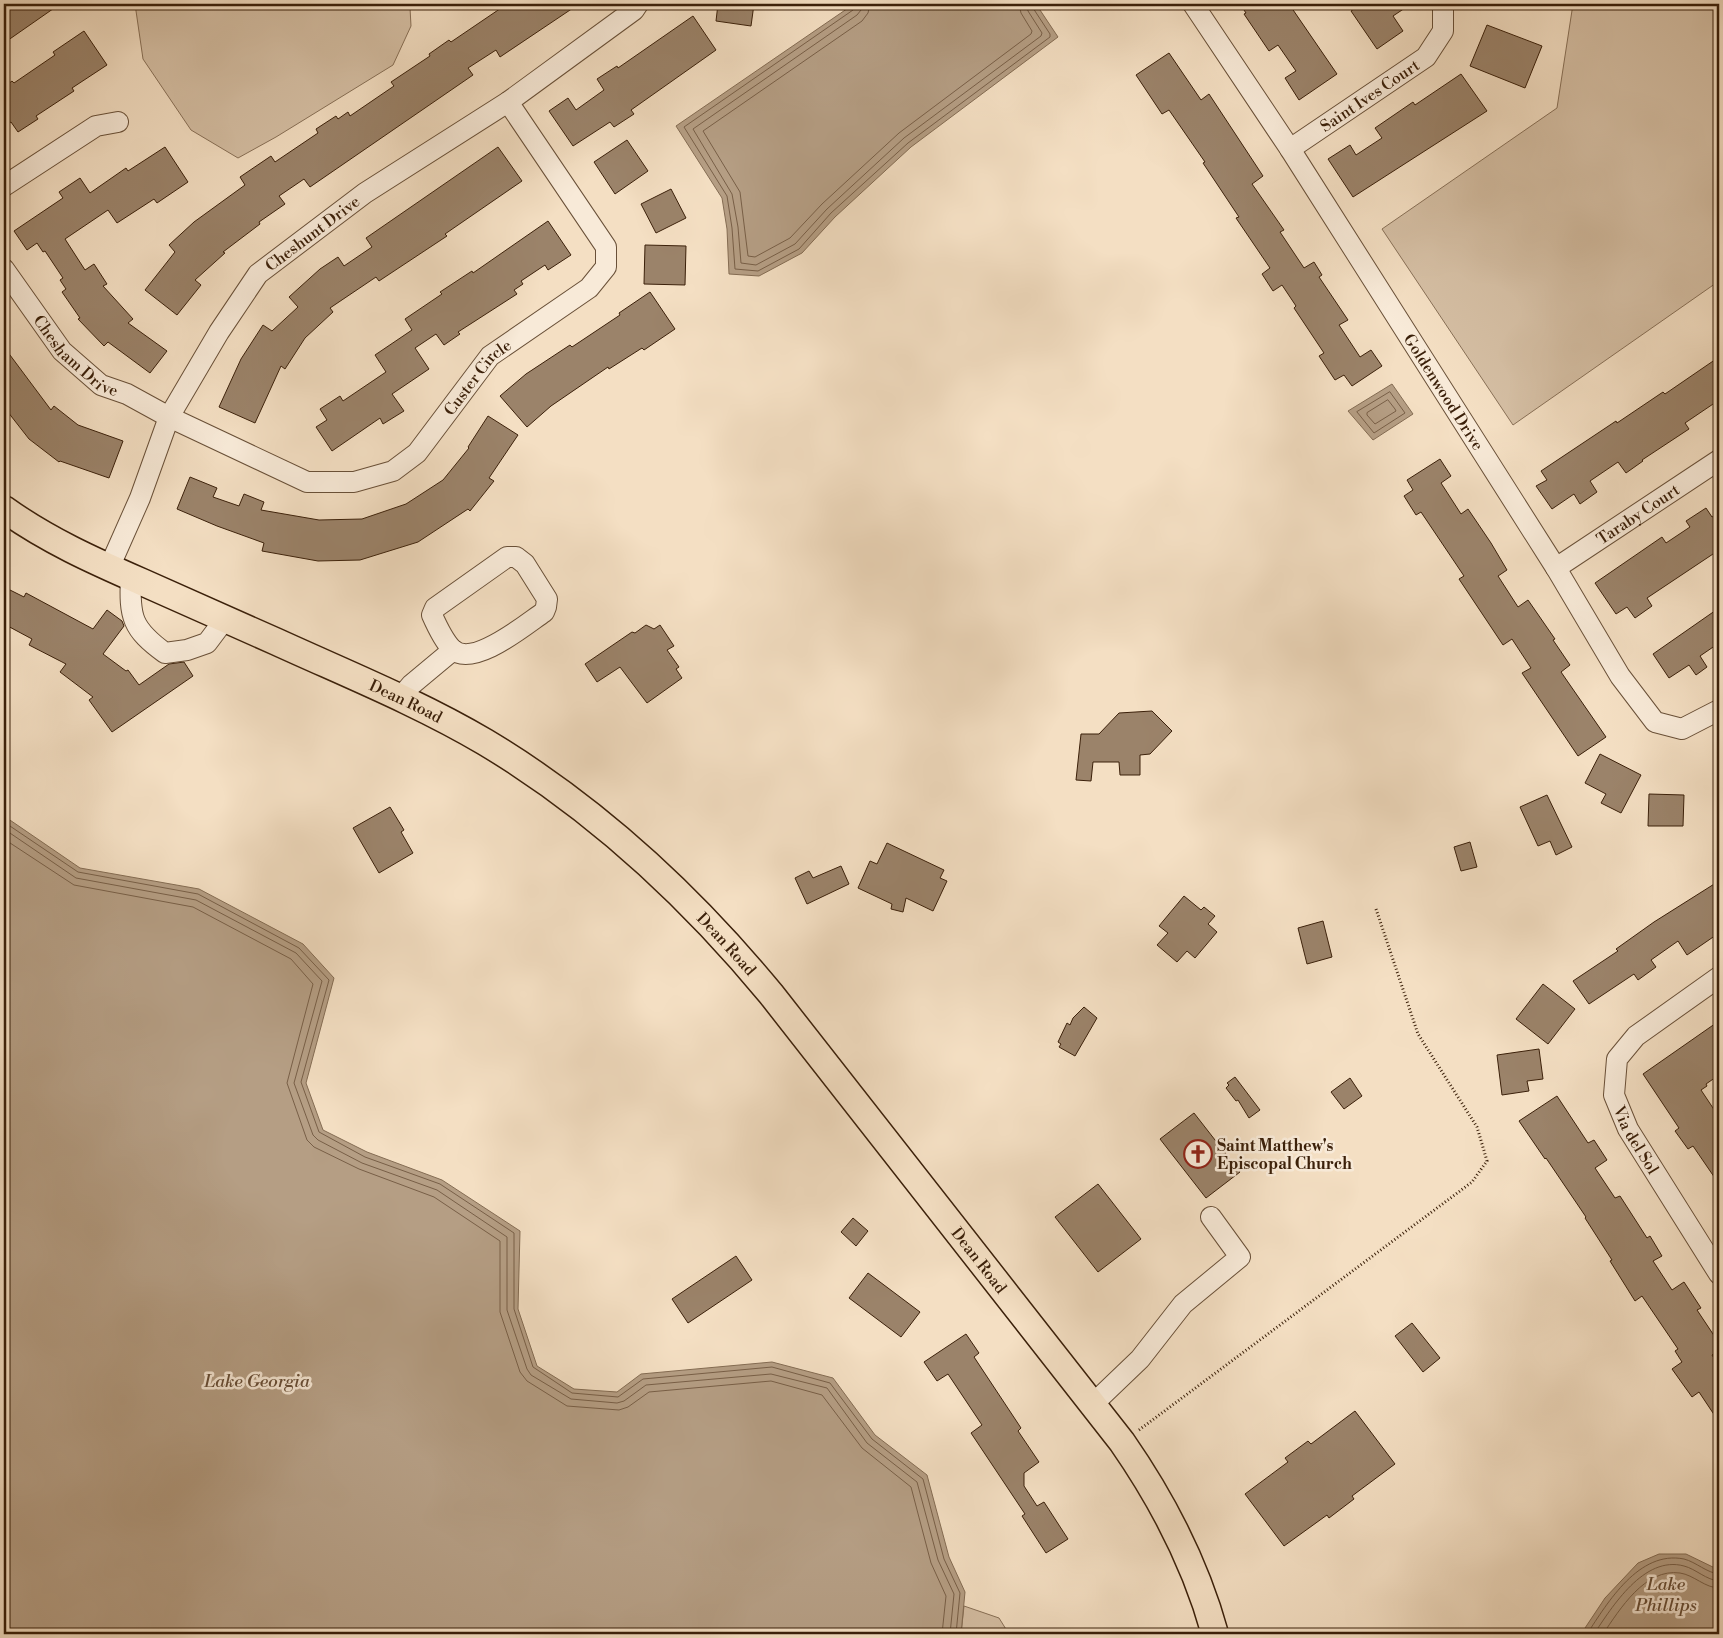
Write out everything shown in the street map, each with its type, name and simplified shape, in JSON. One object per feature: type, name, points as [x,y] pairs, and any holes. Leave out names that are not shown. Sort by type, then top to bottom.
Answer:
[{"type":"main road","name":"Dean Road","points":[[4,509],[46,536],[120,572],[437,716],[486,743],[559,792],[642,858],[710,924],[747,965],[1122,1442],[1148,1482],[1176,1532],[1201,1590],[1215,1634]]},
{"type":"street","name":"Cheshunt Drive","points":[[120,572],[140,498],[169,417],[219,332],[258,274],[365,193],[508,102],[634,10],[638,4]]},
{"type":"street","name":"Goldenwood Drive","points":[[1193,4],[1290,149],[1556,568],[1620,676],[1655,722],[1682,729],[1719,710]]},
{"type":"street","name":"Saint Ives Court","points":[[1290,149],[1426,57],[1443,31],[1442,4]]},
{"type":"street","name":"Custer Circle","points":[[169,417],[307,482],[354,482],[393,471],[417,453],[490,356],[589,288],[606,267],[606,247],[508,102]]},
{"type":"street","points":[[4,186],[96,126],[118,122]]},
{"type":"street","name":"Chesham Drive","points":[[4,269],[62,351],[101,385],[127,394],[169,417]]},
{"type":"street","name":"Taraby Court","points":[[1556,568],[1719,460]]},
{"type":"street","points":[[507,557],[516,558],[525,564],[547,598],[544,612],[487,650],[463,654],[453,650],[432,615],[435,608],[507,557]]},
{"type":"street","points":[[120,572],[134,620],[148,640],[165,653],[187,650],[207,643],[226,619]]},
{"type":"street","points":[[400,698],[411,685],[453,650]]},
{"type":"street","name":"Via del Sol","points":[[1719,977],[1636,1036],[1617,1059],[1614,1095],[1628,1130],[1719,1274]]},
{"type":"street","points":[[1093,1404],[1140,1359],[1183,1304],[1240,1257],[1211,1217]]},
{"type":"path","points":[[1122,1442],[1472,1182],[1487,1161],[1477,1127],[1418,1034],[1376,909]]},
{"type":"shaded area","points":[[135,4],[407,4],[410,8],[411,26],[393,65],[276,137],[238,158],[191,130],[143,59]]},
{"type":"shaded area","points":[[1573,4],[1719,4],[1719,281],[1513,425],[1382,229],[1557,108]]},
{"type":"shaded area","points":[[964,1606],[999,1618],[1009,1634],[961,1634]]},
{"type":"water","points":[[854,4],[1036,4],[1058,37],[911,147],[835,217],[802,253],[759,276],[729,274],[727,229],[722,198],[676,126]]},
{"type":"water","points":[[1392,384],[1413,414],[1373,440],[1348,411]]},
{"type":"water","name":"Lake Georgia","points":[[4,816],[80,868],[199,889],[303,944],[334,978],[306,1083],[323,1130],[367,1152],[442,1180],[520,1231],[518,1309],[537,1366],[574,1389],[617,1392],[641,1374],[772,1362],[833,1378],[875,1435],[927,1475],[949,1557],[965,1592],[961,1634],[4,1634]]},
{"type":"water","name":"Lake Phillips","points":[[1659,1554],[1686,1554],[1719,1570],[1719,1634],[1581,1634],[1605,1598],[1638,1563]]},
{"type":"building","points":[[13,4],[60,4],[4,43],[4,10]]},
{"type":"building","points":[[507,4],[579,4],[500,57],[496,50],[468,68],[473,75],[310,187],[304,179],[279,196],[285,204],[259,222],[260,224],[223,252],[225,253],[195,280],[201,285],[177,315],[145,290],[175,252],[169,245],[194,222],[245,185],[240,177],[271,156],[275,162],[318,133],[316,129],[336,116],[338,119],[348,112],[350,116],[394,86],[391,82],[430,56],[429,54],[449,40],[451,42]]},
{"type":"building","points":[[718,4],[754,4],[751,26],[716,21]]},
{"type":"building","points":[[1240,4],[1289,4],[1337,74],[1299,100],[1285,78],[1296,71],[1278,45],[1269,51],[1244,14],[1246,13]]},
{"type":"building","points":[[1362,4],[1411,4],[1393,16],[1403,31],[1377,49],[1351,11]]},
{"type":"building","points":[[693,16],[716,50],[631,110],[634,114],[614,127],[610,122],[573,146],[549,111],[568,98],[576,110],[604,90],[597,79],[617,66],[618,68]]},
{"type":"building","points":[[1487,25],[1542,46],[1525,88],[1470,66]]},
{"type":"building","points":[[84,31],[107,65],[72,88],[74,91],[36,116],[38,119],[18,132],[11,122],[4,126],[4,87],[12,81],[14,83],[55,55],[53,52]]},
{"type":"building","points":[[1169,53],[1201,100],[1209,94],[1263,176],[1252,184],[1284,230],[1280,232],[1304,268],[1314,262],[1322,275],[1319,277],[1348,320],[1339,325],[1360,357],[1371,350],[1382,366],[1352,386],[1344,375],[1335,380],[1319,356],[1324,353],[1294,308],[1296,306],[1282,285],[1273,291],[1262,274],[1270,268],[1236,218],[1239,217],[1203,163],[1205,162],[1169,110],[1162,114],[1136,75]]},
{"type":"building","points":[[1461,74],[1487,111],[1353,197],[1328,159],[1350,145],[1356,155],[1382,138],[1375,128],[1413,102],[1415,105]]},
{"type":"building","points":[[627,140],[648,171],[615,194],[594,162]]},
{"type":"building","points":[[165,147],[188,182],[157,203],[154,199],[117,223],[108,210],[65,239],[85,270],[94,264],[107,284],[103,286],[133,319],[128,323],[167,351],[150,373],[108,342],[104,346],[78,319],[80,318],[62,292],[66,289],[60,280],[63,278],[45,251],[43,252],[37,243],[27,250],[14,231],[63,198],[59,192],[80,178],[90,193],[126,168],[128,171]]},
{"type":"building","points":[[498,147],[522,181],[445,234],[447,236],[379,281],[376,277],[330,308],[333,312],[305,338],[285,369],[281,366],[255,423],[219,407],[241,359],[263,325],[272,331],[298,307],[289,297],[320,269],[338,257],[344,266],[372,247],[366,238]]},
{"type":"building","points":[[671,189],[686,218],[656,233],[641,204]]},
{"type":"building","points":[[548,221],[571,255],[548,270],[545,265],[521,281],[523,284],[514,290],[517,294],[458,332],[460,334],[444,345],[436,334],[415,348],[429,369],[392,394],[404,411],[383,424],[380,418],[332,451],[316,427],[327,420],[320,409],[340,396],[343,401],[386,372],[375,355],[412,330],[405,319],[442,294],[440,292],[472,271],[473,273]]},
{"type":"building","points":[[645,245],[686,246],[685,285],[644,284]]},
{"type":"building","points":[[650,292],[675,329],[644,350],[642,348],[609,369],[608,367],[551,406],[527,427],[500,396],[526,374],[570,345],[572,347],[620,315],[619,313]]},
{"type":"building","points":[[4,347],[51,410],[54,406],[78,425],[123,441],[109,478],[59,462],[29,439],[4,407]]},
{"type":"building","points":[[1719,357],[1719,400],[1685,423],[1689,429],[1626,473],[1618,462],[1590,481],[1597,492],[1580,504],[1574,494],[1552,509],[1536,486],[1547,480],[1541,471],[1616,421],[1617,423],[1663,392],[1665,394]]},
{"type":"building","points":[[488,416],[518,435],[489,478],[494,481],[470,511],[468,509],[418,542],[360,560],[318,561],[262,551],[264,543],[177,509],[190,477],[217,488],[213,497],[239,506],[244,494],[264,502],[261,510],[319,520],[362,519],[406,504],[443,480],[469,448]]},
{"type":"building","points":[[1440,459],[1451,476],[1441,483],[1461,514],[1468,509],[1491,543],[1507,570],[1498,576],[1518,607],[1528,600],[1555,639],[1553,640],[1570,665],[1561,672],[1606,737],[1578,756],[1522,673],[1531,668],[1512,639],[1503,645],[1459,579],[1464,576],[1421,512],[1416,515],[1404,496],[1413,490],[1407,480]]},
{"type":"building","points":[[1706,508],[1712,517],[1719,513],[1719,550],[1647,598],[1652,606],[1635,618],[1627,607],[1616,614],[1595,583],[1662,537],[1666,543],[1690,527],[1686,521]]},
{"type":"building","points":[[4,587],[24,597],[26,593],[93,629],[107,610],[122,621],[124,626],[103,654],[126,671],[128,670],[139,685],[169,664],[184,662],[193,676],[112,732],[89,700],[93,697],[60,672],[66,664],[29,645],[32,639],[4,624]]},
{"type":"building","points":[[1719,608],[1719,643],[1700,656],[1707,667],[1696,675],[1689,665],[1669,678],[1653,654]]},
{"type":"building","points":[[646,625],[654,629],[660,625],[674,646],[667,650],[679,667],[676,669],[682,678],[647,703],[620,667],[597,682],[585,664],[632,632],[635,633]]},
{"type":"building","points":[[1152,711],[1172,731],[1150,754],[1140,755],[1140,775],[1120,775],[1119,762],[1093,762],[1091,781],[1076,780],[1081,734],[1099,734],[1119,713]]},
{"type":"building","points":[[1600,754],[1641,775],[1621,813],[1601,803],[1606,794],[1585,783]]},
{"type":"building","points":[[1649,794],[1684,795],[1683,826],[1648,826]]},
{"type":"building","points":[[1547,795],[1572,847],[1556,855],[1550,841],[1538,846],[1520,807]]},
{"type":"building","points":[[390,807],[404,830],[401,832],[413,853],[379,873],[353,828]]},
{"type":"building","points":[[1470,842],[1477,867],[1461,871],[1454,847]]},
{"type":"building","points":[[887,843],[944,870],[940,878],[947,881],[933,911],[906,898],[903,912],[891,909],[892,904],[858,888],[870,861],[877,864]]},
{"type":"building","points":[[841,866],[849,884],[807,904],[795,878],[809,871],[813,878]]},
{"type":"building","points":[[1719,881],[1719,933],[1687,955],[1678,941],[1651,960],[1656,967],[1638,980],[1634,974],[1589,1004],[1573,981],[1618,951],[1616,949],[1654,922]]},
{"type":"building","points":[[1184,896],[1201,910],[1204,907],[1215,916],[1208,924],[1217,932],[1195,958],[1187,951],[1177,962],[1157,945],[1168,933],[1159,926]]},
{"type":"building","points":[[1323,921],[1332,957],[1307,964],[1298,928]]},
{"type":"building","points":[[1543,984],[1575,1009],[1548,1044],[1516,1019]]},
{"type":"building","points":[[1084,1007],[1097,1018],[1075,1056],[1059,1047],[1061,1044],[1058,1042],[1067,1023],[1070,1025],[1073,1018]]},
{"type":"building","points":[[1719,1021],[1719,1075],[1701,1090],[1719,1117],[1719,1184],[1693,1146],[1688,1149],[1675,1131],[1679,1128],[1643,1074]]},
{"type":"building","points":[[1539,1049],[1543,1079],[1527,1081],[1529,1091],[1502,1095],[1497,1055]]},
{"type":"building","points":[[1235,1077],[1260,1110],[1249,1118],[1238,1100],[1236,1101],[1226,1088],[1229,1085],[1227,1083]]},
{"type":"building","points":[[1350,1078],[1362,1096],[1344,1109],[1331,1092]]},
{"type":"building","points":[[1557,1096],[1588,1143],[1594,1140],[1607,1160],[1595,1168],[1615,1198],[1620,1196],[1647,1238],[1650,1236],[1662,1256],[1653,1261],[1672,1290],[1684,1282],[1701,1308],[1697,1310],[1719,1343],[1719,1350],[1712,1355],[1719,1366],[1719,1422],[1699,1392],[1692,1397],[1672,1369],[1682,1362],[1675,1351],[1678,1349],[1642,1296],[1635,1301],[1586,1217],[1519,1121]]},
{"type":"building","name":"Saint Matthew's Episcopal Church","points":[[1194,1113],[1240,1172],[1206,1198],[1160,1139]]},
{"type":"building","points":[[1098,1184],[1141,1239],[1098,1272],[1055,1217]]},
{"type":"building","points":[[853,1218],[868,1231],[856,1246],[841,1232]]},
{"type":"building","points":[[736,1256],[752,1280],[688,1323],[672,1299]]},
{"type":"building","points":[[868,1273],[920,1312],[901,1337],[849,1298]]},
{"type":"building","points":[[1412,1323],[1440,1358],[1423,1372],[1395,1336]]},
{"type":"building","points":[[966,1334],[979,1353],[974,1357],[1021,1428],[1018,1431],[1039,1462],[1024,1473],[1024,1486],[1037,1506],[1044,1502],[1068,1539],[1046,1553],[1022,1516],[1025,1514],[971,1433],[982,1425],[948,1374],[937,1381],[924,1362]]},
{"type":"building","points":[[1355,1411],[1395,1464],[1352,1496],[1354,1499],[1329,1518],[1327,1515],[1284,1546],[1245,1494],[1288,1462],[1285,1458],[1308,1441],[1311,1444]]},
{"type":"place","name":"Saint Matthew's Episcopal Church","points":[[1198,1154]]}]
